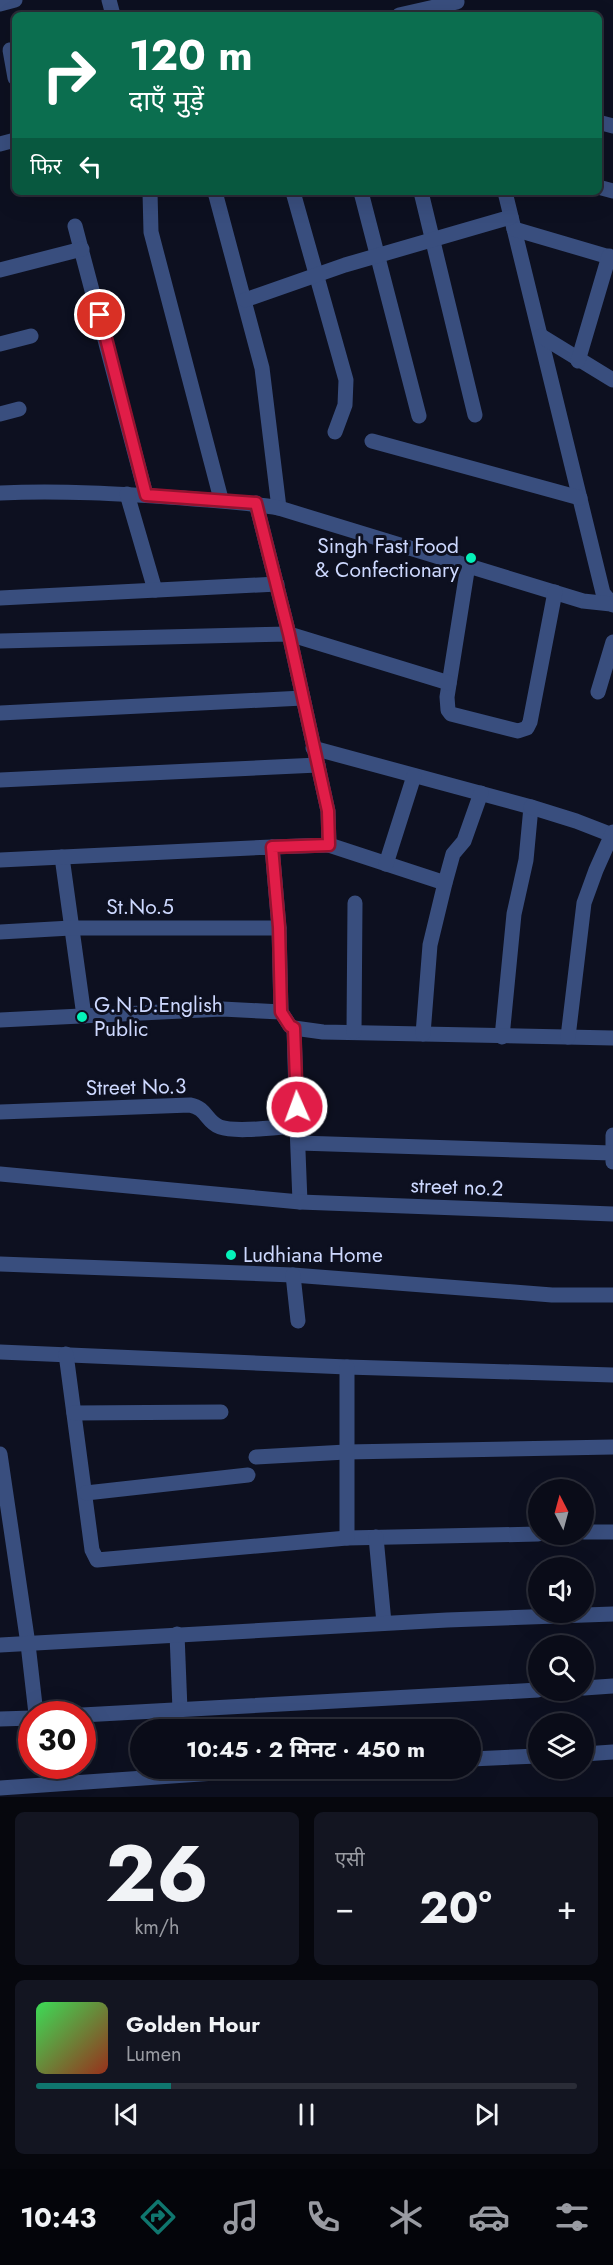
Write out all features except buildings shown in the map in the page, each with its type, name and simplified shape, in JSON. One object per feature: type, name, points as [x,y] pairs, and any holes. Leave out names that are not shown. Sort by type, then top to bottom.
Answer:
[{"type":"street","points":[[0,4],[15,0]]},
{"type":"street","points":[[419,12],[458,6]]},
{"type":"street","points":[[10,50],[12,61]]},
{"type":"street","points":[[150,195],[151,232],[221,499]]},
{"type":"street","points":[[216,195],[262,368],[279,508]]},
{"type":"street","points":[[293,195],[346,380],[345,405],[335,432]]},
{"type":"street","points":[[362,195],[419,416]]},
{"type":"street","points":[[422,195],[475,416]]},
{"type":"street","points":[[506,195],[603,593],[612,605]]},
{"type":"street","points":[[245,300],[433,238],[513,223],[611,257],[578,361]]},
{"type":"street","points":[[75,226],[146,495]]},
{"type":"street","points":[[0,270],[82,249]]},
{"type":"street","points":[[0,344],[30,336]]},
{"type":"street","points":[[541,336],[578,361],[613,380]]},
{"type":"street","points":[[0,414],[19,409]]},
{"type":"street","points":[[372,441],[580,498]]},
{"type":"street","points":[[0,493],[127,494],[256,503],[279,508],[583,601],[612,605]]},
{"type":"street","points":[[127,494],[155,590]]},
{"type":"street","points":[[256,503],[289,634],[328,811],[329,845]]},
{"type":"street","points":[[468,565],[449,683],[447,705],[452,714],[518,731],[527,728],[555,592]]},
{"type":"street","points":[[0,598],[277,584]]},
{"type":"street","points":[[0,641],[289,634],[449,683]]},
{"type":"street","points":[[598,692],[613,642]]},
{"type":"street","points":[[0,713],[303,698]]},
{"type":"street","points":[[313,748],[531,807],[612,833],[584,903],[568,1037]]},
{"type":"street","points":[[0,780],[318,765]]},
{"type":"street","points":[[386,864],[414,776]]},
{"type":"street","points":[[423,1034],[430,945],[453,854],[464,841],[481,793]]},
{"type":"street","points":[[502,1036],[514,914],[526,861],[531,807]]},
{"type":"street","points":[[0,860],[329,845],[445,883]]},
{"type":"street","points":[[272,847],[279,927],[281,1012],[290,1026],[323,1032],[613,1038]]},
{"type":"street","points":[[62,857],[84,1016]]},
{"type":"street","points":[[354,1032],[356,903]]},
{"type":"street","name":"St.No.5","points":[[0,932],[71,928],[279,927]]},
{"type":"street","points":[[0,1020],[222,1009],[281,1012]]},
{"type":"street","points":[[294,1028],[300,1202]]},
{"type":"street","name":"Street No.3","points":[[0,1112],[190,1104],[203,1109],[212,1123],[229,1129],[297,1126]]},
{"type":"street","points":[[299,1143],[612,1157],[613,1135]]},
{"type":"street","name":"street no.2","points":[[0,1174],[300,1202],[613,1214]]},
{"type":"street","points":[[0,1264],[293,1275],[552,1295],[613,1295]]},
{"type":"street","points":[[293,1275],[298,1321]]},
{"type":"street","points":[[0,1352],[347,1367],[613,1375]]},
{"type":"street","points":[[66,1354],[92,1550],[97,1560],[347,1538],[528,1534]]},
{"type":"street","points":[[347,1367],[347,1538]]},
{"type":"street","points":[[74,1413],[221,1412]]},
{"type":"street","points":[[256,1457],[346,1452],[613,1447]]},
{"type":"street","points":[[0,1454],[35,1701]]},
{"type":"street","points":[[86,1493],[248,1475]]},
{"type":"street","points":[[594,1532],[613,1532]]},
{"type":"street","points":[[376,1538],[384,1623]]},
{"type":"street","points":[[0,1644],[384,1623],[613,1614]]},
{"type":"street","points":[[177,1634],[180,1710]]},
{"type":"street","points":[[594,1687],[613,1686]]},
{"type":"street","points":[[96,1714],[528,1691]]},
{"type":"street","points":[[0,1719],[18,1718]]},
{"type":"street","points":[[594,1753],[613,1752]]},
{"type":"street","points":[[481,1759],[528,1756]]},
{"type":"street","points":[[0,1788],[130,1779]]},
{"type":"place","name":"Singh Fast Food & Confectionary","points":[[471,558]]},
{"type":"place","name":"G.N.D.English Public","points":[[82,1017]]},
{"type":"place","name":"Ludhiana Home","points":[[231,1255]]},
{"type":"route","points":[[100,315],[146,495],[256,503],[277,584],[328,811],[330,832],[329,845],[272,847],[279,927],[281,1012],[290,1026],[294,1028],[297,1107]]}]
